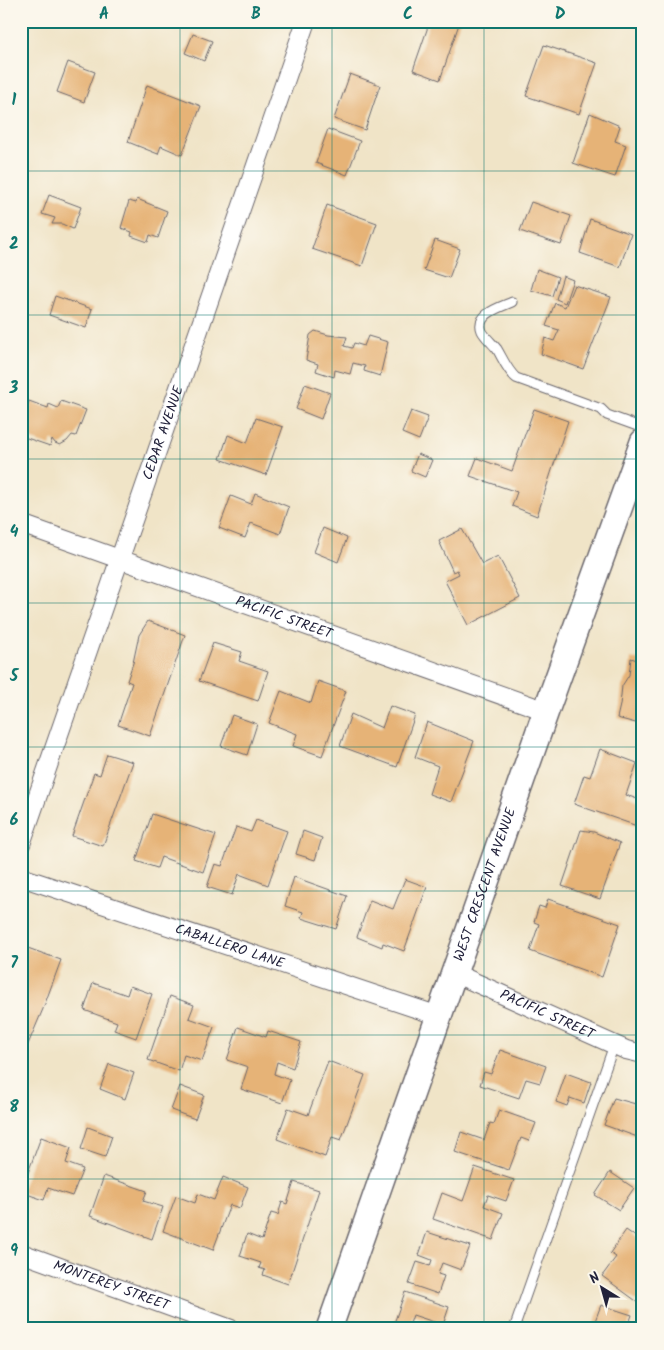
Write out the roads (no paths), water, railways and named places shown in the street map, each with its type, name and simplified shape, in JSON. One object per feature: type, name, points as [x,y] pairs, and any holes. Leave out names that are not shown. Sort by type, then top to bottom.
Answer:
[{"type":"street","name":"CEDAR AVENUE","points":[[21,844],[306,21]]},
{"type":"street","name":"WEST CRESCENT AVENUE","points":[[330,1329],[546,710],[643,442]]},
{"type":"street","name":"PACIFIC STREET","points":[[21,524],[546,710]]},
{"type":"street","name":"CABALLERO LANE","points":[[21,877],[439,1016]]},
{"type":"street","name":"PACIFIC STREET","points":[[454,973],[626,1050],[643,1054]]},
{"type":"street","name":"MONTEREY STREET","points":[[21,1253],[231,1329]]},
{"type":"lane","points":[[512,302],[487,313],[481,323],[482,332],[498,350],[509,372],[516,378],[601,408],[607,415],[643,428]]},
{"type":"lane","points":[[514,1329],[614,1044]]}]
